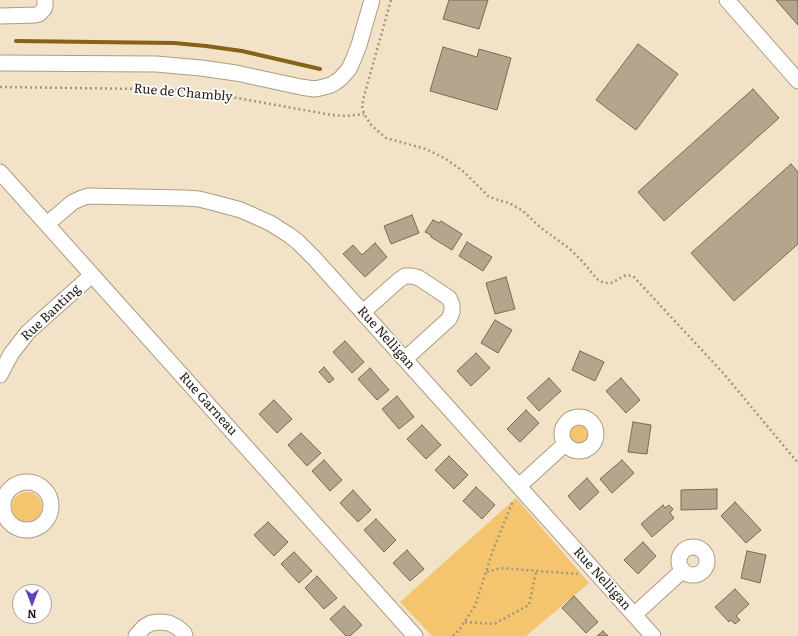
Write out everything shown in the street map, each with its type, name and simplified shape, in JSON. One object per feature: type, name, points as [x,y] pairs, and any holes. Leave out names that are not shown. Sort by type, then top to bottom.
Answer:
[{"type":"street","points":[[0,16],[39,14],[44,9],[45,0]]},
{"type":"street","name":"Rue de Chambly","points":[[0,62],[156,64],[219,70],[308,89],[320,88],[331,85],[341,78],[346,74],[352,64],[372,0]]},
{"type":"street","points":[[727,0],[798,81]]},
{"type":"street","name":"Rue Garneau","points":[[0,172],[415,636]]},
{"type":"street","name":"Rue Nelligan","points":[[47,224],[73,202],[88,196],[185,198],[229,207],[260,218],[289,235],[314,258],[406,359],[653,636]]},
{"type":"street","name":"Rue Banting","points":[[0,374],[11,354],[28,332],[92,275]]},
{"type":"street","points":[[363,312],[405,276],[419,278],[449,298],[452,305],[452,312],[449,319],[406,359]]},
{"type":"street","points":[[519,486],[565,444]]},
{"type":"street","points":[[634,615],[682,571]]},
{"type":"street","points":[[136,636],[151,623],[160,622],[169,623],[177,627],[184,633],[185,636]]},
{"type":"path","points":[[391,0],[362,106],[364,114],[372,126],[386,138],[420,146],[440,155],[464,172],[488,196],[517,207],[570,250],[582,261],[597,279],[608,284],[626,275],[633,276],[724,374],[798,464]]},
{"type":"path","name":"Rue de Chambly","points":[[0,87],[176,90],[243,99],[332,116],[357,116],[364,114]]},
{"type":"path","points":[[453,636],[476,606],[493,550],[519,486]]},
{"type":"path","points":[[487,572],[501,568],[536,572],[598,575]]},
{"type":"path","points":[[464,622],[494,624],[529,604],[536,572]]},
{"type":"shaded area","points":[[575,423],[583,423],[590,430],[590,438],[583,445],[575,445],[568,438],[568,430]]},
{"type":"shaded area","points":[[27,492],[37,497],[42,507],[37,517],[27,522],[17,517],[12,507],[17,497]]},
{"type":"shaded area","points":[[516,498],[589,583],[526,636],[432,636],[400,602]]},
{"type":"building","points":[[449,0],[488,0],[479,29],[443,19]]},
{"type":"building","points":[[776,0],[798,0],[798,25]]},
{"type":"building","points":[[638,44],[678,74],[636,130],[596,100]]},
{"type":"building","points":[[443,47],[477,57],[479,49],[511,58],[497,110],[430,91]]},
{"type":"building","points":[[753,89],[779,118],[664,221],[638,192]]},
{"type":"building","points":[[791,164],[798,172],[798,244],[734,301],[691,253]]},
{"type":"building","points":[[412,215],[419,233],[391,244],[384,226]]},
{"type":"building","points":[[433,220],[439,223],[441,221],[462,234],[452,250],[425,232]]},
{"type":"building","points":[[467,242],[492,257],[483,271],[459,256]]},
{"type":"building","points":[[375,243],[387,257],[365,277],[343,254],[353,245],[362,255]]},
{"type":"building","points":[[506,277],[515,309],[495,314],[486,283]]},
{"type":"building","points":[[495,320],[512,330],[498,353],[481,343]]},
{"type":"building","points":[[345,341],[364,362],[352,373],[333,352]]},
{"type":"building","points":[[580,351],[604,362],[595,381],[572,370]]},
{"type":"building","points":[[476,353],[490,368],[471,386],[457,371]]},
{"type":"building","points":[[324,367],[334,379],[329,383],[319,372]]},
{"type":"building","points":[[370,368],[389,390],[377,400],[358,379]]},
{"type":"building","points":[[549,378],[561,391],[539,411],[527,398]]},
{"type":"building","points":[[621,378],[640,400],[626,413],[606,391]]},
{"type":"building","points":[[397,396],[414,417],[399,429],[382,409]]},
{"type":"building","points":[[274,400],[292,419],[277,433],[259,414]]},
{"type":"building","points":[[526,410],[539,423],[520,442],[507,429]]},
{"type":"building","points":[[633,422],[651,425],[647,454],[628,452]]},
{"type":"building","points":[[422,425],[441,445],[426,459],[407,439]]},
{"type":"building","points":[[301,433],[321,453],[307,466],[288,445]]},
{"type":"building","points":[[449,456],[468,475],[454,489],[435,470]]},
{"type":"building","points":[[324,460],[342,480],[330,491],[312,471]]},
{"type":"building","points":[[622,460],[634,473],[612,493],[600,479]]},
{"type":"building","points":[[587,478],[599,492],[580,510],[568,496]]},
{"type":"building","points":[[476,487],[495,505],[482,519],[463,501]]},
{"type":"building","points":[[717,489],[717,509],[681,510],[681,490]]},
{"type":"building","points":[[353,490],[371,510],[358,522],[340,503]]},
{"type":"building","points":[[735,502],[761,530],[746,543],[721,516]]},
{"type":"building","points":[[663,505],[665,508],[669,505],[673,509],[670,513],[674,518],[652,537],[641,524]]},
{"type":"building","points":[[376,519],[396,540],[384,552],[364,530]]},
{"type":"building","points":[[268,522],[288,542],[274,556],[254,535]]},
{"type":"building","points":[[643,542],[656,556],[638,574],[624,560]]},
{"type":"building","points":[[407,550],[424,569],[410,581],[393,563]]},
{"type":"building","points":[[747,551],[766,555],[760,583],[741,578]]},
{"type":"building","points":[[294,552],[312,571],[299,583],[281,564]]},
{"type":"building","points":[[317,576],[337,598],[324,609],[305,588]]},
{"type":"building","points":[[735,589],[749,604],[736,616],[740,620],[735,624],[731,620],[729,622],[715,607]]},
{"type":"building","points":[[574,596],[598,622],[586,633],[562,608]]},
{"type":"building","points":[[344,606],[362,625],[350,636],[346,636],[330,619]]},
{"type":"building","points":[[603,631],[608,636],[597,636]]},
{"type":"waterway","points":[[16,41],[174,43],[242,51],[320,69]]}]
